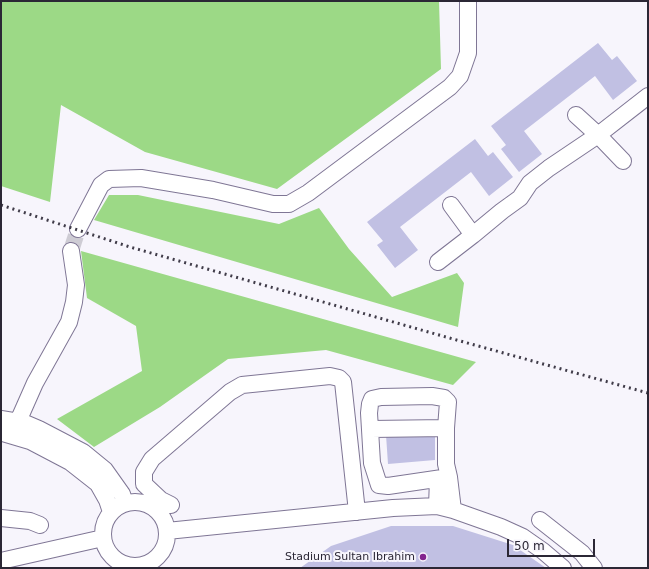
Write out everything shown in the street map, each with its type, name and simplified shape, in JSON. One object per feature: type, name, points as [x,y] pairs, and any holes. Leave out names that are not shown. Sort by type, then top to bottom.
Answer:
[{"type":"street","points":[[78,229],[101,185],[109,179],[141,178],[213,190],[273,204],[289,204],[308,193],[450,87],[460,76],[468,53],[468,1]]},
{"type":"street","points":[[438,262],[520,198],[530,183],[549,168],[598,135],[648,96]]},
{"type":"street","points":[[576,115],[623,161]]},
{"type":"street","points":[[451,205],[473,235]]},
{"type":"street","points":[[10,430],[69,322],[76,285],[71,251]]},
{"type":"street","points":[[171,505],[160,500],[144,484],[144,472],[152,459],[225,396],[242,385],[330,376],[339,378],[343,382],[357,512]]},
{"type":"street","points":[[437,506],[444,478],[446,464],[448,402],[444,398],[432,396],[380,397],[372,399],[370,408],[372,464],[380,485],[388,486],[444,478]]},
{"type":"street","points":[[1,419],[10,430],[70,462],[98,484],[107,500],[111,512]]},
{"type":"street","points":[[371,429],[446,428]]},
{"type":"street","points":[[10,430],[39,429],[70,445],[95,461],[105,470],[122,494],[125,503]]},
{"type":"street","points":[[444,478],[453,510]]},
{"type":"street","points":[[388,486],[393,508]]},
{"type":"street","points":[[141,502],[152,508],[161,516],[165,523],[166,531],[164,546],[155,558],[141,566],[126,564],[113,557],[108,551],[103,538],[104,524],[111,512],[125,503],[141,502]]},
{"type":"street","points":[[166,531],[393,508],[437,506],[501,527],[523,537],[563,568]]},
{"type":"street","points":[[1,518],[30,521],[40,525]]},
{"type":"street","points":[[540,520],[582,553],[594,568]]},
{"type":"street","points":[[543,552],[557,533]]},
{"type":"street","points":[[1,562],[103,538]]},
{"type":"green space","points":[[1,1],[439,1],[441,69],[277,189],[145,152],[61,105],[50,202],[1,186]]},
{"type":"green space","points":[[109,195],[138,195],[279,224],[319,208],[349,249],[392,297],[457,273],[464,283],[458,327],[94,220]]},
{"type":"green space","points":[[81,251],[476,362],[453,385],[326,350],[228,359],[160,407],[94,447],[57,419],[142,371],[136,326],[87,298]]},
{"type":"building","points":[[598,43],[612,60],[617,56],[637,81],[613,100],[595,76],[524,131],[542,154],[519,172],[501,149],[506,145],[491,126]]},
{"type":"building","points":[[475,139],[488,156],[493,152],[513,177],[489,196],[471,172],[400,227],[418,250],[395,268],[377,245],[383,241],[367,222]]},
{"type":"building","points":[[386,435],[435,436],[435,460],[388,464]]},
{"type":"building","name":"Stadium Sultan Ibrahim","points":[[391,526],[453,526],[513,545],[546,568],[300,568],[331,546]]},
{"type":"tunnel","points":[[71,251],[78,229]]},
{"type":"railway","points":[[1,205],[130,247],[648,393]]},
{"type":"place","name":"Stadium Sultan Ibrahim","points":[[423,557]]}]
